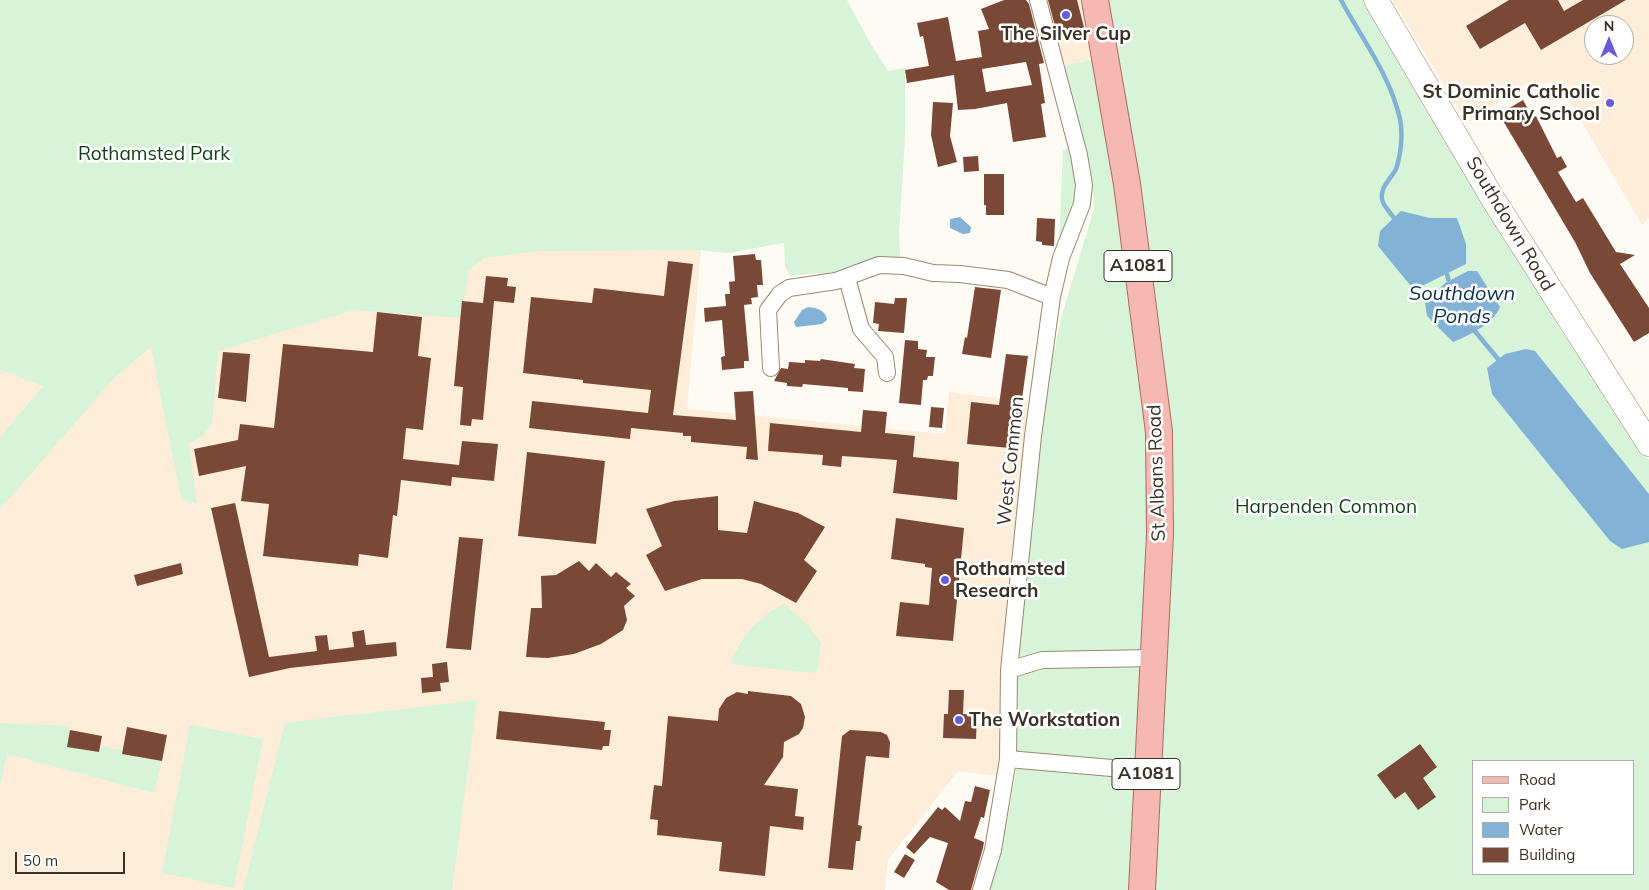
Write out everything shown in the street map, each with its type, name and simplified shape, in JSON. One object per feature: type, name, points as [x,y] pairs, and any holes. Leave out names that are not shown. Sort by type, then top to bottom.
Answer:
[{"type":"main road","name":"St Albans Road","points":[[1096,0],[1127,184],[1160,432],[1160,534],[1146,771],[1142,890]]},
{"type":"street","name":"West Common","points":[[981,890],[993,850],[1008,760],[1010,670],[1033,436],[1052,297],[1061,258],[1082,204],[1084,185],[1079,155],[1038,0]]},
{"type":"street","name":"Southdown Road","points":[[1376,0],[1493,199],[1649,444]]},
{"type":"street","points":[[771,368],[768,310],[774,301],[789,288],[847,278],[879,265],[904,266],[932,273],[960,274],[1008,280],[1052,297]]},
{"type":"street","points":[[847,278],[861,329],[885,357],[887,373]]},
{"type":"street","points":[[1010,670],[1042,660],[1154,658]]},
{"type":"street","points":[[1008,760],[1146,771]]},
{"type":"shaded area","points":[[1080,0],[1092,60],[1061,66],[1044,1]]},
{"type":"shaded area","name":"St Dominic Catholic Primary School","points":[[1393,0],[1649,0],[1649,218],[1642,225],[1559,83],[1527,83],[1467,123]]},
{"type":"shaded area","name":"Rothamsted Research","points":[[899,233],[900,247],[792,241],[728,253],[701,250],[687,409],[945,434],[949,392],[1027,402],[1000,776],[958,771],[888,860],[885,890],[0,890],[0,370],[48,387],[352,255]]},
{"type":"green space","name":"Rothamsted Park","points":[[0,0],[847,0],[888,71],[905,68],[905,138],[899,233],[900,259],[819,277],[818,273],[790,276],[785,266],[784,243],[728,253],[700,250],[539,251],[484,258],[469,270],[461,318],[354,310],[218,351],[212,424],[203,436],[189,444],[197,504],[181,499],[151,347],[115,377],[0,509],[0,437],[43,386],[0,370]]},
{"type":"green space","name":"Harpenden Common","points":[[1080,0],[1365,0],[1562,331],[1649,460],[1649,890],[987,890],[1006,828],[1016,773],[1016,683],[1034,445],[1062,315],[1094,209],[1093,185],[1061,66],[1092,60]]},
{"type":"green space","points":[[1069,146],[1072,148],[1078,200],[1059,243],[1063,151]]},
{"type":"green space","points":[[784,604],[808,625],[821,643],[817,671],[812,673],[731,664],[739,645],[751,629],[766,615]]},
{"type":"green space","points":[[477,700],[452,890],[243,890],[285,723]]},
{"type":"green space","points":[[0,723],[69,726],[68,747],[99,752],[100,746],[122,750],[122,754],[162,761],[154,793],[7,754],[0,786]]},
{"type":"green space","points":[[190,725],[263,739],[234,888],[162,873]]},
{"type":"water","points":[[1401,211],[1430,218],[1457,218],[1466,244],[1466,264],[1420,287],[1410,285],[1378,246],[1380,231]]},
{"type":"water","points":[[960,217],[971,227],[970,233],[963,234],[950,228],[950,219]]},
{"type":"water","name":"Southdown Ponds","points":[[1468,271],[1477,271],[1500,307],[1493,318],[1487,323],[1474,332],[1453,342],[1427,316],[1425,303],[1445,283]]},
{"type":"water","points":[[808,307],[823,312],[827,320],[822,324],[796,327],[794,322],[802,310]]},
{"type":"water","points":[[1526,349],[1535,351],[1649,494],[1649,542],[1622,549],[1610,541],[1492,394],[1487,368],[1505,354]]},
{"type":"building","points":[[1004,0],[1026,0],[1029,4],[1044,63],[1039,64],[1045,103],[1041,104],[1046,137],[1013,142],[1007,103],[958,110],[954,75],[907,83],[905,70],[929,66],[923,36],[920,37],[917,23],[948,17],[956,61],[982,57],[978,31],[989,29],[981,9]],"holes":[[[1026,62],[1032,85],[986,92],[982,69]]]},
{"type":"building","points":[[1048,0],[1077,0],[1085,31],[1058,37]]},
{"type":"building","points":[[1509,0],[1558,0],[1564,11],[1583,0],[1626,0],[1600,15],[1584,15],[1584,25],[1541,50],[1525,23],[1480,49],[1466,26]]},
{"type":"building","points":[[1523,100],[1533,118],[1536,116],[1557,158],[1561,156],[1567,167],[1558,172],[1576,202],[1583,198],[1616,252],[1635,255],[1620,264],[1649,308],[1649,333],[1634,342],[1590,273],[1575,242],[1499,114]]},
{"type":"building","points":[[933,102],[953,103],[950,136],[957,162],[938,167],[931,135]]},
{"type":"building","points":[[978,156],[979,171],[964,172],[963,157]]},
{"type":"building","points":[[984,174],[1004,174],[1004,215],[986,215],[986,205],[984,205]]},
{"type":"building","points":[[1037,218],[1055,219],[1054,246],[1042,245],[1042,242],[1036,241]]},
{"type":"building","points":[[755,254],[756,260],[761,260],[763,285],[757,285],[758,297],[751,298],[752,304],[744,305],[749,361],[744,361],[744,368],[722,370],[721,357],[725,356],[722,320],[705,322],[704,308],[726,306],[725,294],[730,294],[729,282],[735,281],[733,256]]},
{"type":"building","points":[[668,261],[693,264],[673,415],[736,420],[734,392],[753,391],[758,460],[746,459],[747,447],[691,442],[691,436],[683,436],[683,433],[631,428],[630,439],[529,428],[532,401],[648,413],[651,390],[583,383],[583,380],[523,373],[531,297],[592,303],[594,288],[664,296]]},
{"type":"building","points":[[486,276],[508,278],[507,286],[516,287],[514,303],[494,301],[483,420],[472,419],[471,426],[460,425],[463,387],[454,386],[462,301],[483,303]]},
{"type":"building","points":[[975,287],[1001,290],[991,358],[962,354],[965,337],[967,338]]},
{"type":"building","points":[[895,298],[907,298],[904,333],[878,331],[879,324],[873,323],[875,302],[894,304]]},
{"type":"building","points":[[377,312],[422,317],[418,356],[431,358],[423,430],[406,428],[403,459],[459,465],[462,441],[498,444],[494,481],[452,477],[451,486],[401,480],[397,516],[393,515],[388,558],[359,554],[358,566],[263,556],[269,504],[241,501],[246,466],[199,476],[194,449],[238,440],[240,424],[274,428],[283,344],[373,352]]},
{"type":"building","points":[[905,340],[918,341],[918,349],[927,350],[926,357],[935,357],[933,376],[928,376],[927,380],[923,380],[921,405],[899,403]]},
{"type":"building","points":[[223,352],[250,354],[246,402],[218,398]]},
{"type":"building","points":[[1006,354],[1028,356],[1019,420],[1013,419],[1010,448],[967,444],[971,402],[999,405]]},
{"type":"building","points":[[821,359],[855,364],[854,368],[865,369],[863,392],[848,391],[848,388],[803,384],[802,387],[787,386],[787,383],[774,381],[781,368],[788,369],[789,362],[805,363],[805,360],[820,361]]},
{"type":"building","points":[[931,407],[944,408],[942,428],[929,427]]},
{"type":"building","points":[[863,410],[887,412],[885,433],[915,436],[913,457],[959,462],[957,500],[893,493],[897,460],[842,456],[841,467],[822,465],[823,455],[768,451],[770,423],[861,432]]},
{"type":"building","points":[[527,452],[605,461],[596,544],[518,536]]},
{"type":"building","points":[[718,496],[718,530],[747,533],[754,501],[798,513],[825,527],[804,560],[817,571],[796,603],[761,584],[742,579],[702,579],[665,591],[646,555],[662,546],[646,509],[674,501]]},
{"type":"building","points":[[235,503],[269,657],[317,651],[315,636],[327,635],[329,650],[354,647],[352,632],[364,630],[366,645],[396,642],[397,656],[290,668],[249,677],[211,508]]},
{"type":"building","name":"Rothamsted Research","points":[[896,518],[964,528],[953,641],[896,636],[900,602],[929,605],[932,568],[925,567],[925,564],[891,559]]},
{"type":"building","points":[[459,537],[483,539],[471,650],[446,648]]},
{"type":"building","points":[[579,561],[589,571],[596,563],[611,577],[616,572],[631,584],[626,588],[635,596],[624,606],[627,620],[623,630],[601,644],[574,654],[548,658],[526,657],[531,608],[542,608],[541,576],[556,575]]},
{"type":"building","points":[[181,563],[183,574],[137,586],[134,575]]},
{"type":"building","points":[[447,662],[449,682],[440,683],[441,691],[422,693],[421,678],[433,677],[432,664]]},
{"type":"building","points":[[949,690],[964,690],[963,714],[977,715],[976,739],[943,738],[944,714],[948,714]]},
{"type":"building","points":[[748,691],[791,696],[801,704],[805,717],[803,728],[799,734],[784,742],[783,757],[764,785],[798,789],[795,816],[804,817],[803,830],[770,826],[765,876],[719,871],[722,842],[657,835],[658,820],[650,819],[654,785],[662,786],[668,716],[718,721],[719,709],[726,698],[737,692],[748,694]]},
{"type":"building","points":[[499,711],[605,722],[604,730],[611,730],[609,746],[603,746],[602,750],[496,739]]},
{"type":"building","points":[[127,727],[167,735],[162,761],[122,754]]},
{"type":"building","points":[[70,730],[102,736],[99,752],[67,747]]},
{"type":"building","points":[[850,730],[881,732],[887,735],[890,742],[889,758],[866,756],[858,825],[862,826],[860,841],[856,841],[853,870],[828,868],[842,736]]},
{"type":"building","points":[[1420,744],[1437,767],[1423,778],[1436,797],[1418,810],[1405,792],[1395,799],[1377,775]]},
{"type":"building","points":[[975,786],[990,790],[984,818],[981,817],[974,838],[984,842],[983,848],[971,890],[949,890],[936,882],[948,843],[930,837],[914,854],[906,847],[938,807],[942,810],[945,807],[960,821],[965,801],[971,802]]},
{"type":"building","points":[[905,854],[915,860],[904,878],[894,872]]},
{"type":"waterway","points":[[1341,0],[1390,87],[1400,119],[1401,137],[1398,163],[1384,187],[1382,195],[1384,204],[1394,218]]},
{"type":"waterway","points":[[1447,274],[1449,282]]},
{"type":"waterway","points":[[1474,330],[1498,359]]},
{"type":"place","name":"The Silver Cup","points":[[1066,15]]},
{"type":"place","name":"St Dominic Catholic Primary School","points":[[1610,103]]},
{"type":"place","name":"Rothamsted Research","points":[[945,580]]},
{"type":"place","name":"The Workstation","points":[[959,720]]}]
